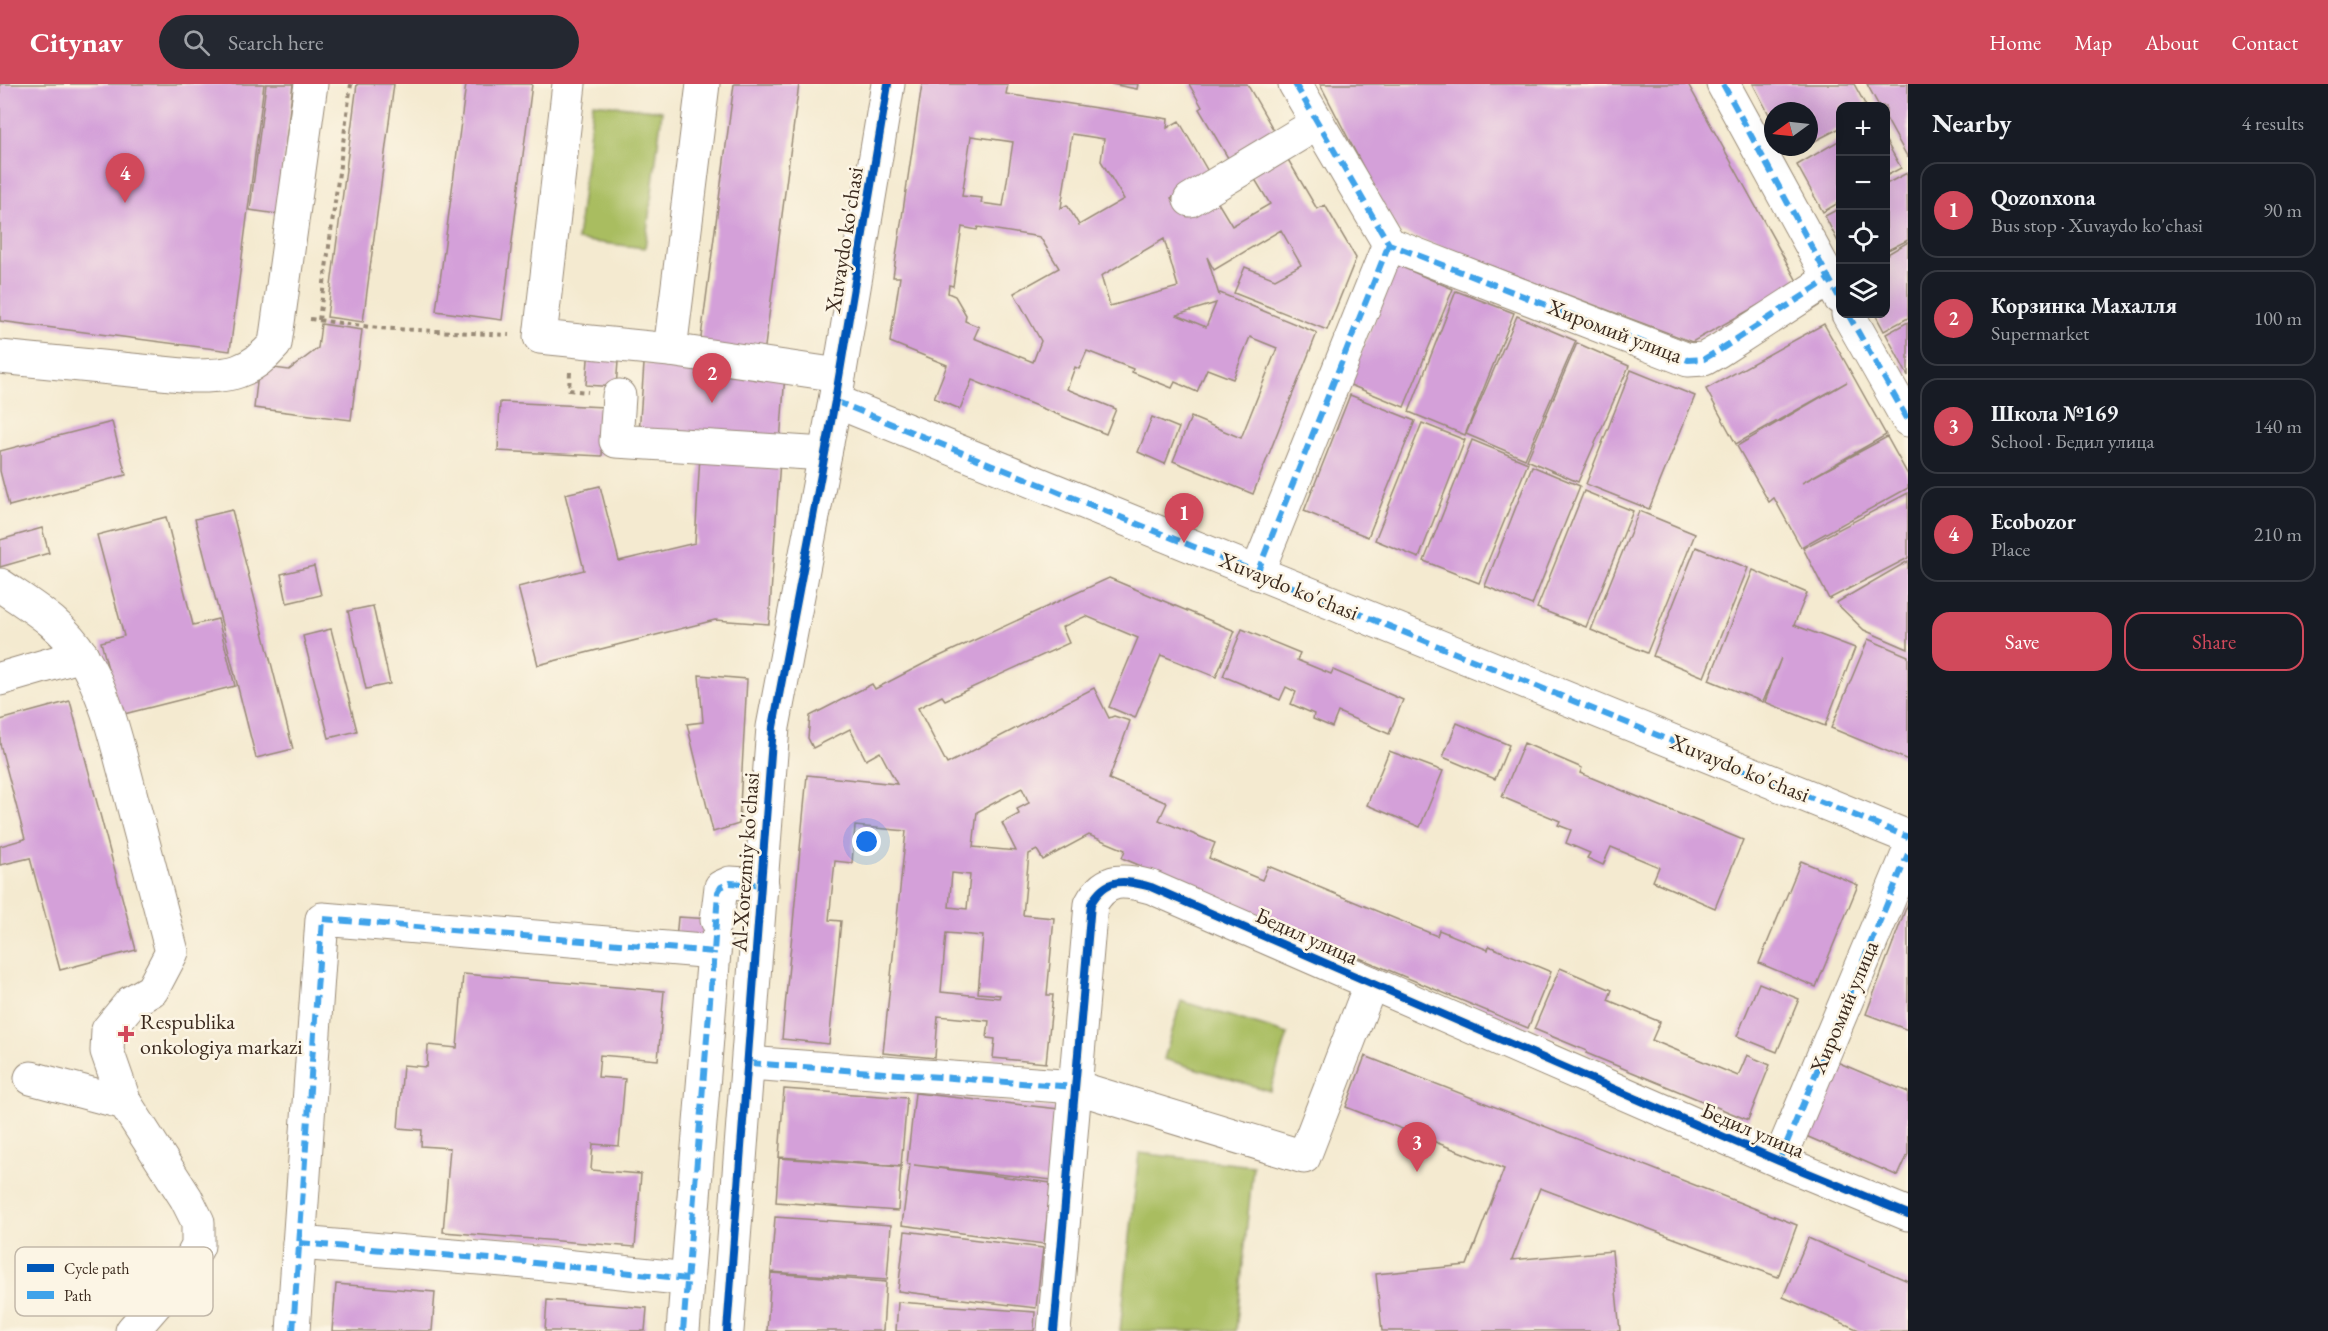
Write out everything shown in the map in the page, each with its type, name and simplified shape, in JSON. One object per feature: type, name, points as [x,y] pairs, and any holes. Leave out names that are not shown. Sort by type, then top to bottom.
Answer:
[{"type":"street","points":[[0,357],[192,376],[218,376],[240,372],[261,361],[275,344],[311,84]]},
{"type":"street","points":[[569,84],[540,337],[669,350],[837,388]]},
{"type":"street","points":[[669,350],[703,84]]},
{"type":"street","name":"Xuvaydo ko'chasi","points":[[888,84],[837,388],[1257,573],[1908,837]]},
{"type":"street","points":[[1257,573],[1389,244],[1295,84]]},
{"type":"street","name":"Хиромий улица","points":[[1389,244],[1688,360],[1704,359],[1835,289],[1723,84]]},
{"type":"street","points":[[1190,200],[1318,123]]},
{"type":"street","points":[[1850,318],[1908,420]]},
{"type":"street","name":"Al-Xorezmiy ko'chasi","points":[[727,1331],[773,727],[837,388]]},
{"type":"street","points":[[619,396],[616,441],[825,454]]},
{"type":"street","points":[[0,585],[45,616],[65,634],[82,655],[99,690],[116,739],[172,952],[152,990],[131,1002],[108,1030],[107,1051],[125,1103],[186,1198],[198,1222],[197,1247]]},
{"type":"street","points":[[0,679],[82,655]]},
{"type":"street","name":"Хиромий улица","points":[[1779,1161],[1908,854]]},
{"type":"street","name":"Бедил улица","points":[[1054,1331],[1091,904],[1098,892],[1111,884],[1125,880],[1151,887],[1779,1161],[1908,1214]]},
{"type":"street","points":[[684,1331],[721,887],[730,883],[762,885]]},
{"type":"street","points":[[293,1331],[322,919],[715,938]]},
{"type":"street","points":[[749,1063],[1075,1087],[1304,1157],[1371,983]]},
{"type":"street","points":[[31,1078],[125,1103]]},
{"type":"street","points":[[299,1243],[688,1278]]},
{"type":"street","points":[[132,1331],[145,1316]]},
{"type":"path","points":[[319,320],[351,84]]},
{"type":"path","points":[[280,314],[378,327],[540,337]]},
{"type":"path","points":[[572,340],[569,390],[619,396]]},
{"type":"green space","points":[[593,103],[662,111],[645,248],[577,240]]},
{"type":"green space","points":[[1181,1001],[1288,1034],[1270,1091],[1164,1059]]},
{"type":"green space","points":[[1139,1153],[1253,1166],[1236,1331],[1120,1331]]},
{"type":"building","points":[[0,84],[264,84],[230,351],[0,321]]},
{"type":"building","points":[[266,84],[293,84],[277,214],[250,210]]},
{"type":"building","points":[[357,84],[394,84],[363,322],[327,317]]},
{"type":"building","points":[[466,84],[532,84],[502,320],[436,311]]},
{"type":"building","points":[[734,84],[799,84],[764,354],[700,345]]},
{"type":"building","points":[[922,84],[1008,84],[1006,94],[1168,119],[1167,128],[1179,121],[1210,175],[1171,198],[1179,210],[1211,191],[1232,226],[1270,204],[1250,171],[1283,151],[1317,209],[1325,205],[1356,258],[1327,330],[1234,293],[1245,267],[1275,279],[1301,265],[1281,230],[1214,270],[1207,257],[1219,295],[1220,293],[1317,333],[1253,494],[1173,461],[1191,417],[1241,438],[1277,348],[1250,337],[1233,379],[1207,369],[1197,392],[1175,382],[1172,388],[1132,372],[1133,369],[1087,351],[1079,369],[1075,367],[1067,389],[1116,409],[1106,434],[972,380],[960,409],[934,398],[947,365],[890,342],[900,277],[893,277]],"holes":[[[1072,134],[1104,139],[1101,161],[1124,199],[1079,225],[1067,205],[1061,208]],[[971,136],[1013,142],[1003,206],[981,203],[982,198],[962,196]],[[962,227],[977,230],[978,227],[1040,237],[1059,268],[1014,293],[1041,341],[1033,362],[974,338],[979,327],[965,321],[966,315],[955,296],[948,293],[949,285],[953,286]],[[1164,239],[1178,287],[1110,306],[1101,276]],[[1216,303],[1206,327],[1177,315]]]},
{"type":"building","points":[[1111,84],[1138,84],[1137,89]]},
{"type":"building","points":[[1189,84],[1247,84],[1277,136],[1231,163],[1199,109],[1202,107]]},
{"type":"building","points":[[1320,84],[1688,84],[1798,283],[1692,342],[1396,230]]},
{"type":"building","points":[[1753,84],[1854,84],[1864,102],[1836,102],[1836,130],[1818,139],[1818,102],[1764,102],[1764,105]]},
{"type":"building","points":[[1867,84],[1908,84],[1908,158],[1890,125],[1890,102],[1877,102]]},
{"type":"building","points":[[1836,142],[1836,204],[1823,212],[1797,165],[1812,156],[1818,156],[1818,153]]},
{"type":"building","points":[[1890,148],[1901,168],[1890,174]]},
{"type":"building","points":[[1907,173],[1908,240],[1890,249],[1890,210],[1890,182]]},
{"type":"building","points":[[1836,210],[1836,238],[1825,216]]},
{"type":"building","points":[[1908,242],[1908,318],[1884,331],[1877,318],[1890,318],[1890,253]]},
{"type":"building","points":[[1397,265],[1453,289],[1404,407],[1348,384]]},
{"type":"building","points":[[1456,291],[1514,313],[1465,435],[1409,412]]},
{"type":"building","points":[[1517,316],[1576,341],[1525,459],[1466,434]]},
{"type":"building","points":[[1908,322],[1908,376],[1886,334]]},
{"type":"building","points":[[321,324],[362,330],[351,420],[254,408],[259,366],[289,370],[318,348]]},
{"type":"building","points":[[1824,324],[1886,435],[1802,483],[1887,437],[1908,475],[1908,488],[1801,547],[1774,498],[1769,502],[1737,446],[1847,382],[1736,444],[1706,389]]},
{"type":"building","points":[[1577,343],[1629,366],[1578,482],[1527,460]]},
{"type":"building","points":[[589,347],[619,349],[616,387],[586,385]]},
{"type":"building","points":[[644,364],[785,374],[780,443],[639,433]]},
{"type":"building","points":[[1631,370],[1695,396],[1649,509],[1586,484]]},
{"type":"building","points":[[1350,395],[1415,421],[1368,537],[1304,511]]},
{"type":"building","points":[[500,402],[604,407],[602,456],[498,451]]},
{"type":"building","points":[[1152,417],[1179,428],[1165,464],[1138,452]]},
{"type":"building","points":[[112,422],[126,475],[9,506],[0,471],[0,451]]},
{"type":"building","points":[[1422,423],[1465,440],[1419,558],[1375,540]]},
{"type":"building","points":[[1472,440],[1528,463],[1479,583],[1424,561]]},
{"type":"building","points":[[700,455],[780,460],[769,624],[715,620],[538,665],[518,587],[584,570],[565,494],[600,486],[619,561],[695,543]]},
{"type":"building","points":[[1532,466],[1580,486],[1532,605],[1485,586]]},
{"type":"building","points":[[1584,491],[1633,511],[1586,627],[1537,608]]},
{"type":"building","points":[[1908,493],[1908,558],[1829,599],[1803,548]]},
{"type":"building","points":[[232,510],[293,749],[256,758],[195,519]]},
{"type":"building","points":[[1639,511],[1695,534],[1647,653],[1591,630]]},
{"type":"building","points":[[166,517],[193,625],[218,619],[235,686],[120,715],[101,642],[124,636],[97,535]]},
{"type":"building","points":[[42,528],[49,553],[0,567],[0,540]]},
{"type":"building","points":[[1696,547],[1748,568],[1704,677],[1653,656]]},
{"type":"building","points":[[1908,561],[1908,649],[1864,630],[1836,603]]},
{"type":"building","points":[[314,566],[321,595],[287,603],[281,574]]},
{"type":"building","points":[[1753,570],[1807,593],[1794,625],[1855,648],[1825,726],[1765,702],[1781,658],[1763,702],[1709,680]]},
{"type":"building","points":[[1109,578],[1235,631],[1216,677],[1161,655],[1135,718],[1109,707],[1138,638],[1086,616],[1062,627],[1069,643],[945,700],[942,696],[918,708],[947,764],[1094,688],[1109,718],[1114,716],[1130,721],[1109,779],[1167,803],[1159,820],[1215,843],[1209,858],[1262,880],[1268,866],[1437,936],[1439,930],[1488,950],[1489,946],[1551,972],[1528,1028],[1196,890],[1136,877],[1141,866],[1122,858],[1125,850],[1089,835],[1043,860],[1037,850],[1029,854],[1023,915],[1054,918],[1047,995],[1053,995],[1046,1063],[993,1058],[995,1039],[987,1038],[989,1021],[938,1016],[935,1058],[883,1053],[906,831],[855,826],[852,863],[835,861],[829,920],[841,921],[829,1044],[782,1039],[807,775],[897,784],[880,752],[866,760],[850,729],[813,748],[808,738],[810,716],[872,684],[875,689],[927,662]],"holes":[[[1022,788],[1029,803],[1017,809],[1019,814],[1002,823],[1016,851],[973,847],[977,812]],[[952,873],[970,875],[967,909],[949,907]],[[946,933],[983,936],[978,993],[1000,995],[999,998],[941,992]]]},
{"type":"building","points":[[373,606],[390,684],[366,689],[348,611]]},
{"type":"building","points":[[331,629],[357,731],[329,738],[303,636]]},
{"type":"building","points":[[1242,629],[1300,653],[1297,660],[1331,674],[1333,670],[1403,700],[1389,734],[1338,712],[1332,727],[1313,719],[1314,714],[1291,704],[1296,692],[1286,687],[1280,700],[1223,676]]},
{"type":"building","points":[[1868,639],[1908,656],[1908,760],[1831,728]]},
{"type":"building","points":[[699,675],[747,679],[739,824],[713,832],[687,724],[703,722]]},
{"type":"building","points":[[70,701],[136,950],[60,970],[30,858],[0,865],[0,846],[25,839],[0,744],[0,720]]},
{"type":"building","points":[[1457,723],[1509,745],[1495,779],[1443,757]]},
{"type":"building","points":[[1524,743],[1582,768],[1580,773],[1743,840],[1715,908],[1653,881],[1659,867],[1611,847],[1603,865],[1587,858],[1590,853],[1566,843],[1571,830],[1558,825],[1560,821],[1502,797]]},
{"type":"building","points":[[1389,751],[1443,771],[1420,827],[1367,805]]},
{"type":"building","points":[[1801,861],[1858,885],[1816,987],[1759,963]]},
{"type":"building","points":[[1908,903],[1908,1030],[1866,1014]]},
{"type":"building","points":[[678,917],[728,920],[726,943],[676,940]]},
{"type":"building","points":[[1560,968],[1612,990],[1608,1000],[1660,1022],[1652,1040],[1738,1076],[1747,1055],[1770,1065],[1748,1120],[1534,1029]]},
{"type":"building","points":[[463,974],[664,991],[658,1060],[600,1055],[598,1077],[625,1079],[619,1146],[593,1144],[591,1170],[641,1174],[635,1247],[443,1232],[450,1148],[421,1146],[422,1130],[398,1128],[403,1065],[427,1067],[428,1045],[457,1048]]},
{"type":"building","points":[[1759,983],[1799,999],[1777,1052],[1737,1036]]},
{"type":"building","points":[[1365,1056],[1797,1225],[1778,1277],[1540,1188],[1512,1260],[1612,1251],[1620,1331],[1382,1331],[1376,1274],[1467,1265],[1504,1169],[1346,1107]]},
{"type":"building","points":[[1837,1062],[1908,1092],[1908,1154],[1898,1176],[1806,1136]]},
{"type":"building","points":[[784,1089],[907,1098],[901,1166],[779,1157]]},
{"type":"building","points":[[915,1093],[1059,1109],[1052,1180],[914,1165],[1051,1183],[1044,1244],[902,1225],[910,1164],[907,1164]]},
{"type":"building","points":[[779,1158],[901,1167],[898,1211],[776,1202]]},
{"type":"building","points":[[775,1217],[891,1225],[887,1280],[771,1272]]},
{"type":"building","points":[[905,1231],[1043,1248],[1036,1308],[898,1291]]},
{"type":"building","points":[[1808,1238],[1908,1281],[1908,1331],[1861,1331],[1783,1297]]},
{"type":"building","points":[[771,1273],[886,1282],[883,1331],[767,1331]]},
{"type":"building","points":[[336,1284],[435,1292],[432,1331],[332,1331]]},
{"type":"building","points":[[547,1300],[647,1308],[645,1331],[545,1331]]},
{"type":"building","points":[[898,1302],[1035,1312],[1034,1331],[896,1331]]},
{"type":"marked path","points":[[1295,84],[1389,244],[1688,360],[1704,359],[1718,351],[1829,279]]},
{"type":"marked path","points":[[1723,84],[1836,292]]},
{"type":"marked path","points":[[1257,573],[1389,244]]},
{"type":"marked path","points":[[1850,318],[1908,420]]},
{"type":"marked path","points":[[835,401],[1908,837]]},
{"type":"marked path","points":[[1779,1161],[1908,854]]},
{"type":"marked path","points":[[293,1331],[322,919],[714,952],[718,892],[721,887],[730,883],[762,885]]},
{"type":"marked path","points":[[683,1331],[714,952]]},
{"type":"marked path","points":[[749,1063],[1075,1087]]},
{"type":"marked path","points":[[299,1243],[526,1262],[688,1279]]},
{"type":"cycle path","points":[[727,1331],[773,727],[835,401],[888,84]]},
{"type":"cycle path","points":[[1054,1331],[1091,904],[1103,889],[1117,882],[1151,887],[1779,1161],[1908,1214]]},
{"type":"place","name":"Ecobozor","points":[[125,203]]},
{"type":"place","name":"Корзинка Махалля","points":[[712,403]]},
{"type":"place","name":"Qozonxona","points":[[1184,543]]},
{"type":"place","name":"Respublika onkologiya markazi","points":[[126,1034]]},
{"type":"place","name":"Школа №169","points":[[1417,1172]]}]
